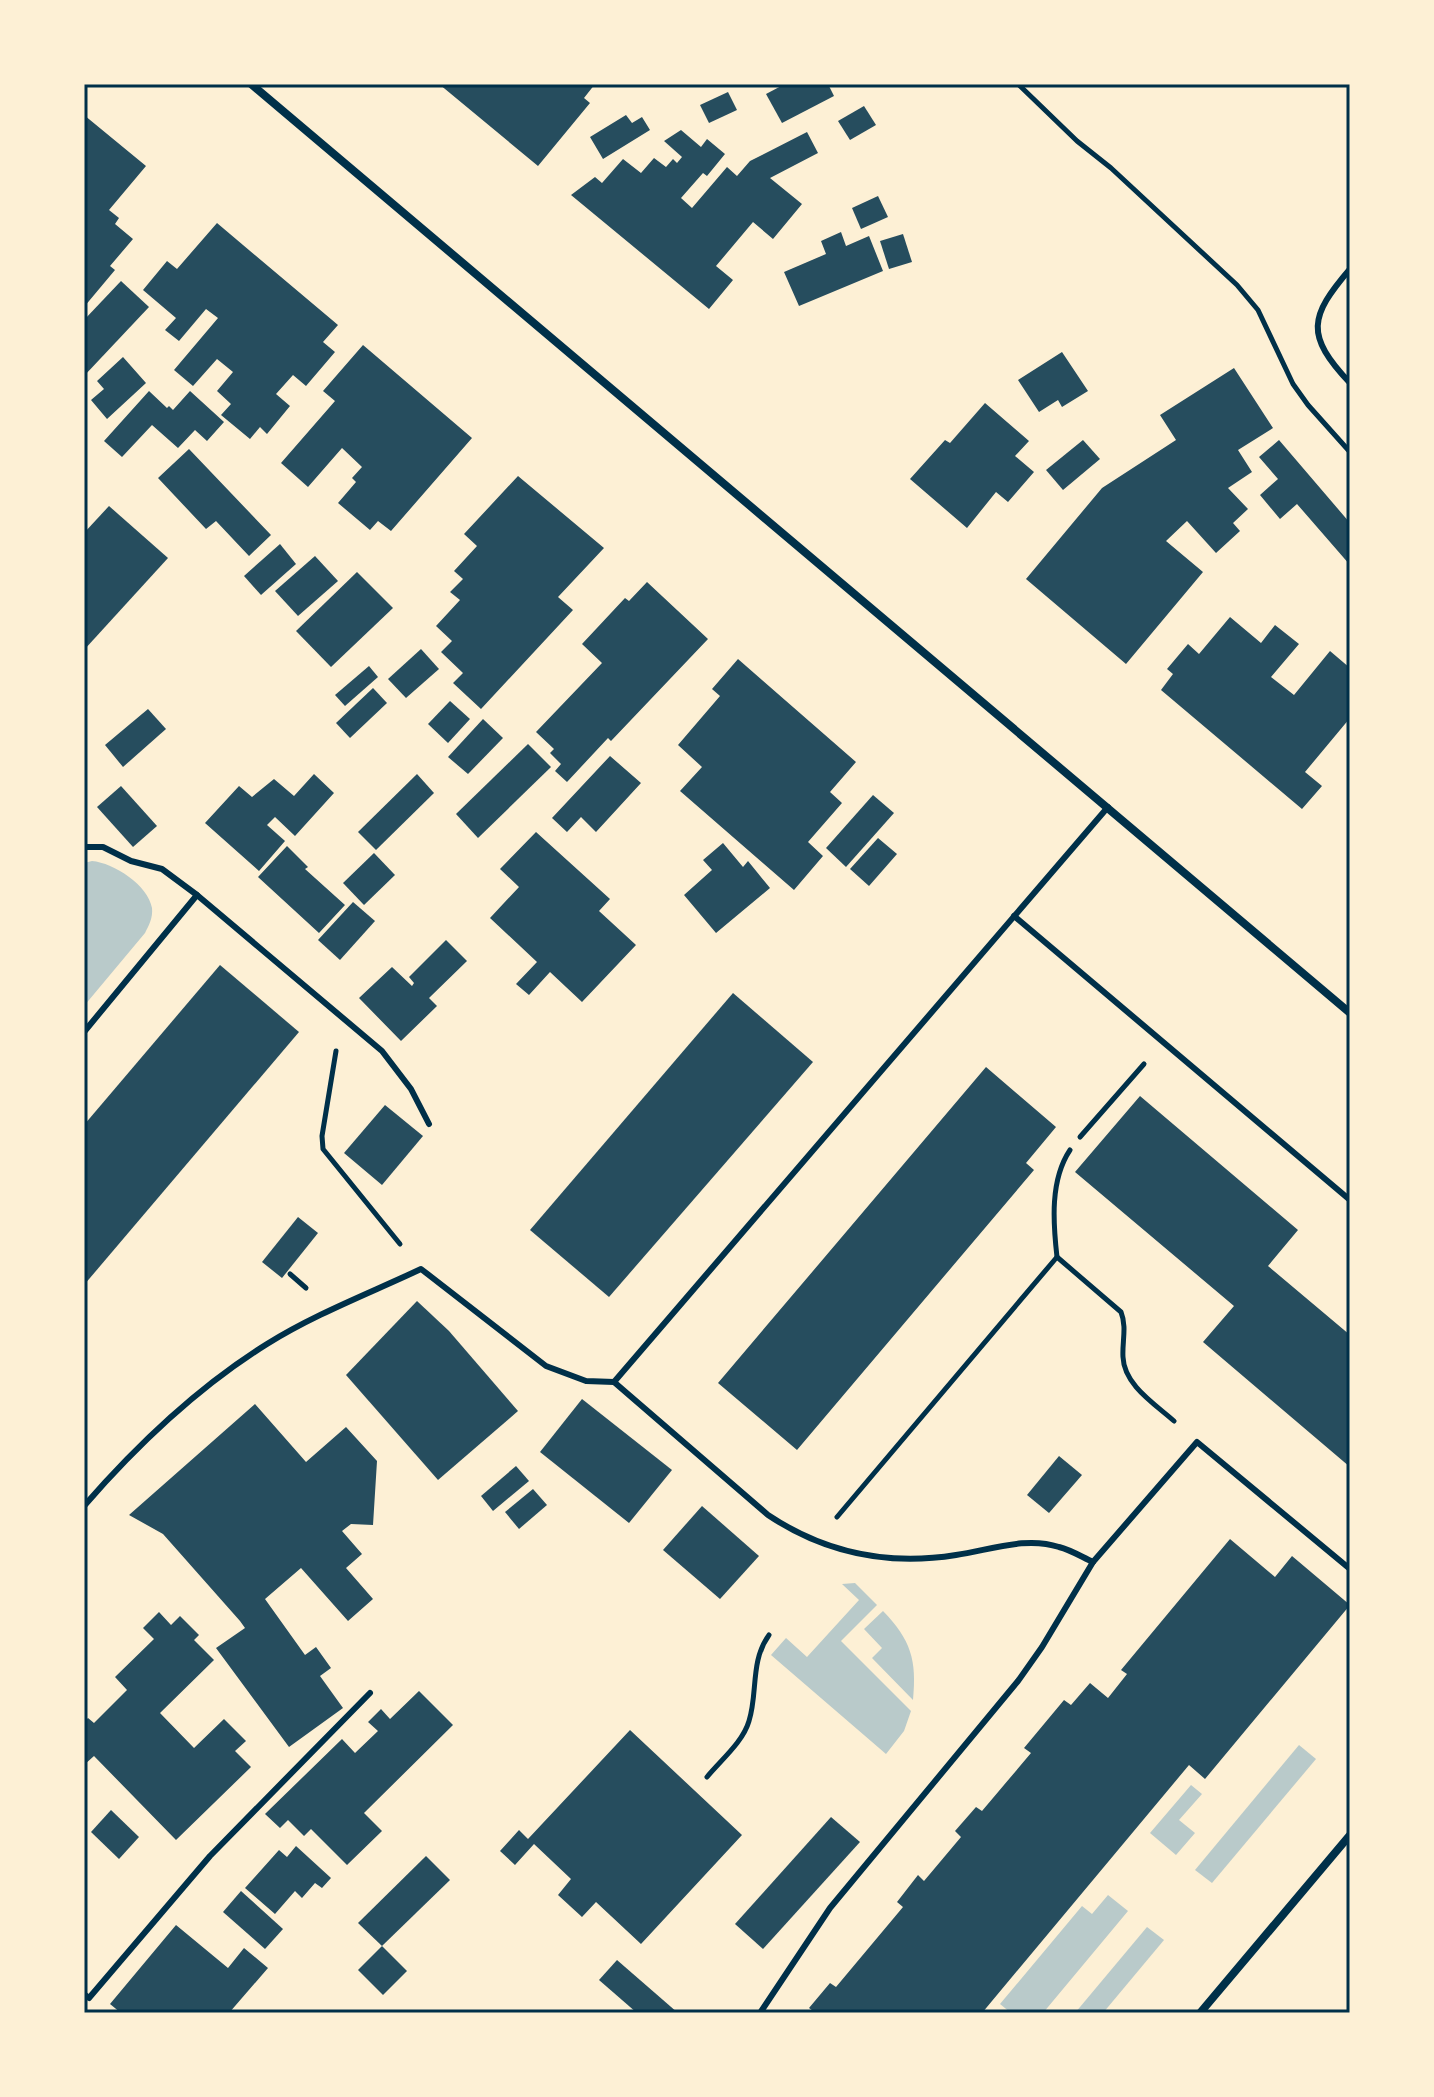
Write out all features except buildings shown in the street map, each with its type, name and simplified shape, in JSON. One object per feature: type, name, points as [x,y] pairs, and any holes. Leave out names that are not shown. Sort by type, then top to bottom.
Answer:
[{"type":"street","points":[[251,84],[1350,1013]]},
{"type":"street","points":[[1200,2013],[1350,1835]]},
{"type":"lane","points":[[1350,269],[1328,294],[1320,310],[1317,327],[1320,343],[1329,361],[1350,383]]},
{"type":"lane","points":[[614,1382],[1108,807]]},
{"type":"lane","points":[[84,847],[103,847],[131,861],[162,869],[197,895],[382,1051],[397,1069],[429,1124]]},
{"type":"lane","points":[[84,1032],[197,895]]},
{"type":"lane","points":[[1014,916],[1350,1200]]},
{"type":"lane","points":[[84,1506],[158,1430],[244,1360],[326,1313],[421,1269],[546,1366],[586,1381],[614,1382],[768,1515],[817,1542],[843,1552],[913,1559],[954,1556],[1037,1542],[1059,1547],[1093,1562]]},
{"type":"lane","points":[[760,2013],[830,1908],[1018,1681],[1093,1562],[1197,1442],[1350,1569]]},
{"type":"lane","points":[[84,1994],[89,1998],[210,1856],[370,1693]]},
{"type":"path","points":[[1018,84],[1237,285],[1258,310],[1293,384],[1350,452]]},
{"type":"path","points":[[342,1016],[322,1136],[323,1149],[421,1269]]},
{"type":"path","points":[[1080,1137],[1163,1042]]},
{"type":"path","points":[[1070,1150],[1059,1173],[1053,1225],[1057,1257],[1121,1312],[1124,1320],[1123,1360],[1128,1376],[1197,1442]]},
{"type":"path","points":[[817,1542],[1057,1257]]},
{"type":"path","points":[[707,1777],[748,1725],[756,1664],[769,1635]]},
{"type":"shaded area","points":[[92,861],[110,866],[129,877],[144,891],[152,912],[145,933],[84,1006],[84,863]]},
{"type":"shaded area","points":[[855,1583],[877,1605],[841,1641],[911,1711],[904,1731],[886,1754],[771,1655],[786,1638],[807,1657],[859,1600],[842,1584]]},
{"type":"shaded area","points":[[883,1611],[910,1651],[914,1673],[913,1700],[872,1658],[882,1648],[864,1629]]},
{"type":"shaded area","points":[[1299,1745],[1316,1759],[1212,1883],[1195,1870]]},
{"type":"shaded area","points":[[1191,1785],[1202,1794],[1179,1820],[1195,1833],[1176,1855],[1150,1833]]},
{"type":"shaded area","points":[[1108,1895],[1128,1911],[1043,2013],[1011,2013],[1000,2004],[1082,1906],[1092,1914]]},
{"type":"shaded area","points":[[1147,1927],[1164,1940],[1103,2013],[1075,2013]]}]
